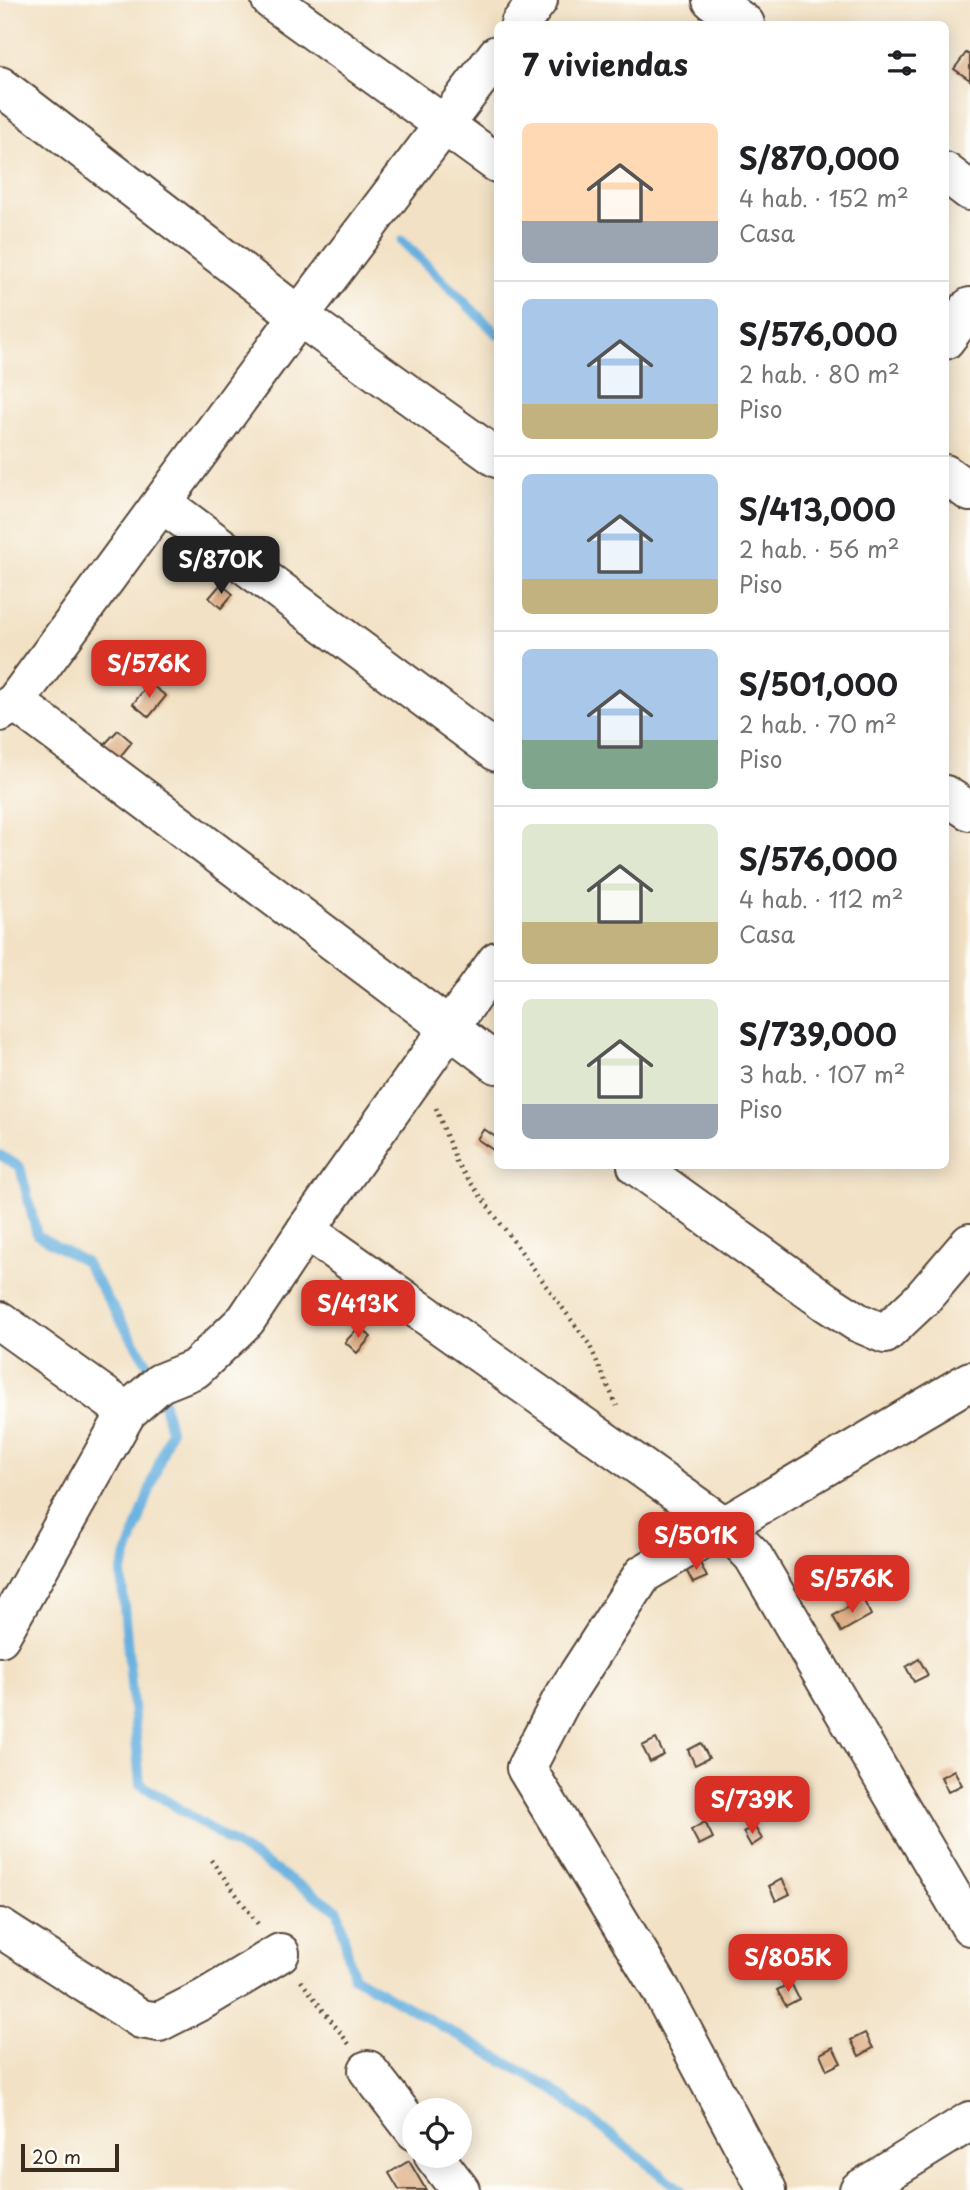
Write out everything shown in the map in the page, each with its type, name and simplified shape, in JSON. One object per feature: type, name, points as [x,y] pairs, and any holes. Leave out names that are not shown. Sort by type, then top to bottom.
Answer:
[{"type":"street","points":[[271,0],[494,161]]},
{"type":"street","points":[[522,21],[538,0]]},
{"type":"street","points":[[712,0],[741,21]]},
{"type":"street","points":[[494,59],[8,707],[494,1062]]},
{"type":"street","points":[[0,86],[299,316],[494,456]]},
{"type":"street","points":[[949,175],[970,191]]},
{"type":"street","points":[[949,335],[970,307]]},
{"type":"street","points":[[949,477],[970,492]]},
{"type":"street","points":[[162,503],[494,750]]},
{"type":"street","points":[[949,798],[970,811]]},
{"type":"street","points":[[0,1637],[127,1412],[160,1383],[195,1369],[246,1320],[306,1230],[494,965]]},
{"type":"street","points":[[641,1169],[827,1303],[857,1322],[885,1334],[921,1300],[970,1243]]},
{"type":"street","points":[[306,1230],[724,1526],[753,1556],[970,1926]]},
{"type":"street","points":[[0,1321],[127,1412]]},
{"type":"street","points":[[767,2190],[661,1990],[526,1768],[561,1701],[643,1574],[970,1381]]},
{"type":"street","points":[[0,1928],[141,2019],[159,2022],[204,1999],[280,1953]]},
{"type":"street","points":[[368,2070],[402,2114]]},
{"type":"street","points":[[859,2190],[970,2121]]},
{"type":"street","points":[[443,2168],[460,2190]]},
{"type":"path","points":[[426,1060],[436,1111],[457,1164],[589,1344],[621,1416]]},
{"type":"building","points":[[966,53],[970,55],[970,80],[954,69]]},
{"type":"building","points":[[221,584],[233,594],[221,608],[209,598]]},
{"type":"building","points":[[149,683],[166,696],[149,717],[133,704]]},
{"type":"building","points":[[118,730],[132,742],[119,758],[104,745]]},
{"type":"building","points":[[484,1129],[494,1136],[494,1149],[493,1150],[477,1139]]},
{"type":"building","points":[[360,1326],[371,1337],[357,1353],[345,1342]]},
{"type":"building","points":[[699,1561],[707,1577],[693,1583],[685,1568]]},
{"type":"building","points":[[863,1599],[871,1615],[841,1632],[833,1616]]},
{"type":"building","points":[[919,1659],[928,1675],[914,1682],[906,1667]]},
{"type":"building","points":[[656,1739],[664,1755],[650,1762],[642,1746]]},
{"type":"building","points":[[701,1743],[709,1758],[695,1765],[688,1750]]},
{"type":"building","points":[[954,1770],[962,1785],[948,1792],[941,1777]]},
{"type":"building","points":[[705,1822],[713,1838],[699,1845],[691,1830]]},
{"type":"building","points":[[754,1826],[762,1839],[751,1846],[743,1832]]},
{"type":"building","points":[[782,1879],[790,1894],[776,1901],[769,1886]]},
{"type":"building","points":[[819,1950],[827,1966],[813,1973],[805,1957]]},
{"type":"building","points":[[791,1983],[799,1999],[786,2006],[777,1990]]},
{"type":"building","points":[[865,2033],[873,2048],[859,2056],[851,2040]]},
{"type":"building","points":[[833,2047],[841,2063],[827,2070],[820,2054]]},
{"type":"building","points":[[402,2165],[402,2168],[413,2168],[426,2190],[399,2190],[389,2173]]},
{"type":"waterway","points":[[402,241],[494,331]]},
{"type":"waterway","points":[[0,1155],[20,1167],[37,1235],[85,1262],[156,1378]]},
{"type":"waterway","points":[[162,1395],[170,1431],[121,1573],[140,1784],[338,1910],[353,1976],[551,2088],[681,2190]]}]
